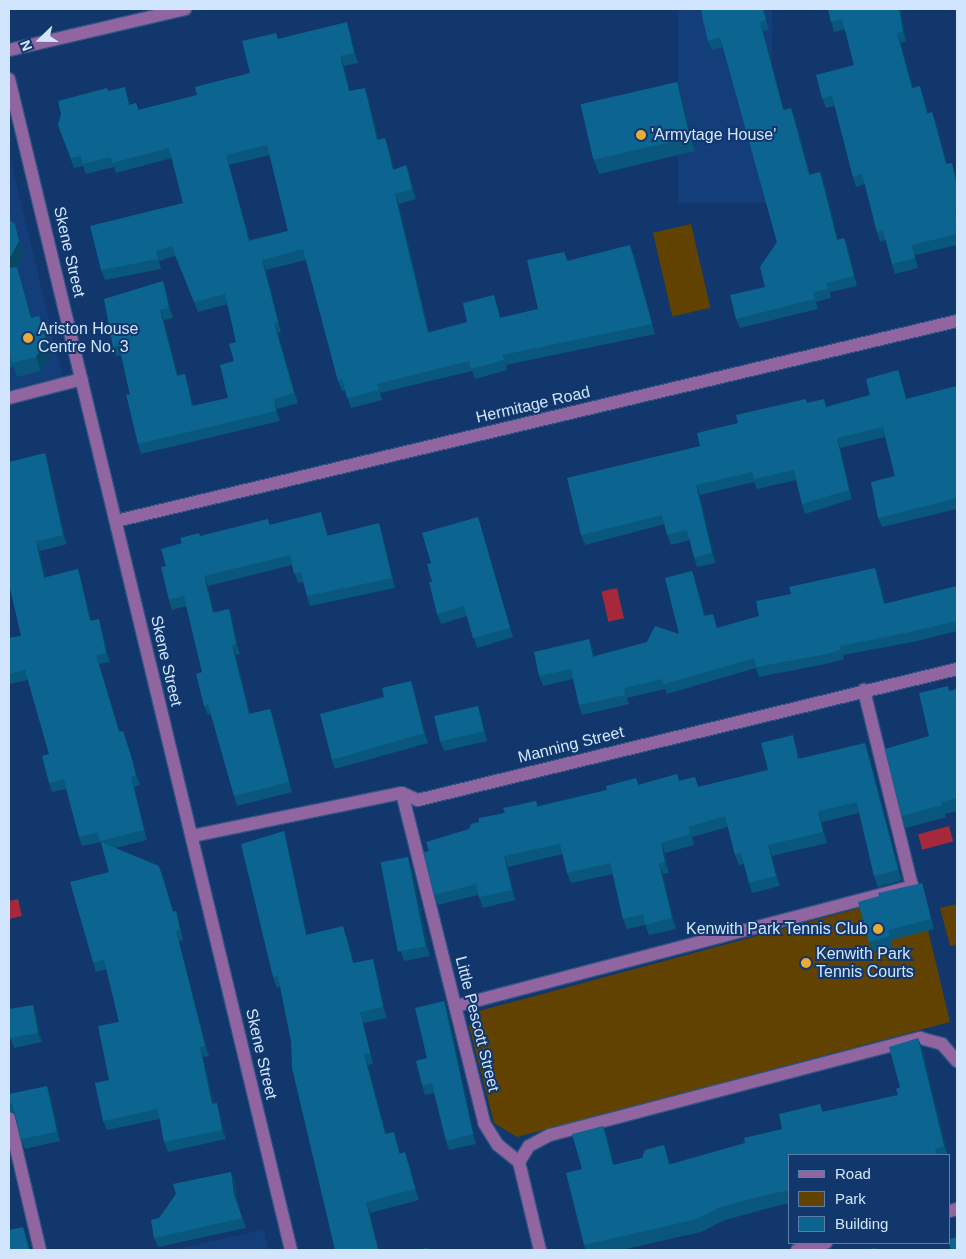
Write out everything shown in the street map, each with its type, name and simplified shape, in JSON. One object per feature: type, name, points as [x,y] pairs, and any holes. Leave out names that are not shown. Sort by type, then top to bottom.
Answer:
[{"type":"street","points":[[9,50],[185,9]]},
{"type":"street","name":"Skene Street","points":[[9,79],[291,1250]]},
{"type":"street","name":"Hermitage Road","points":[[116,521],[957,321]]},
{"type":"street","points":[[9,398],[82,379]]},
{"type":"street","name":"Manning Street","points":[[192,836],[402,793],[418,800],[864,690],[957,669]]},
{"type":"street","points":[[456,1006],[912,886],[864,690]]},
{"type":"street","name":"Little Pescott Street","points":[[402,793],[484,1123],[498,1145],[519,1162]]},
{"type":"street","points":[[540,1250],[519,1162],[529,1146],[550,1135],[920,1038],[942,1044],[957,1061]]},
{"type":"street","points":[[9,1118],[40,1250]]},
{"type":"street","points":[[797,1250],[822,1244]]},
{"type":"shaded area","points":[[678,9],[772,9],[772,203],[678,203]]},
{"type":"shaded area","points":[[9,153],[63,377],[9,390]]},
{"type":"shaded area","points":[[617,588],[624,618],[608,622],[601,592]]},
{"type":"shaded area","points":[[949,826],[953,841],[922,850],[918,834]]},
{"type":"shaded area","points":[[18,899],[22,916],[9,919],[9,901]]},
{"type":"shaded area","points":[[264,1229],[269,1250],[173,1250],[253,1232]]},
{"type":"green space","points":[[691,224],[710,308],[672,317],[653,233]]},
{"type":"green space","points":[[919,892],[950,1022],[517,1137],[494,1123],[469,1026],[479,1011]]},
{"type":"green space","points":[[957,904],[957,945],[950,946],[940,908]]},
{"type":"building","points":[[701,9],[763,9],[766,20],[760,22],[783,110],[791,108],[809,175],[820,172],[837,240],[844,238],[854,276],[826,283],[828,289],[813,292],[815,299],[736,319],[730,295],[765,287],[760,267],[777,242],[720,37],[708,41]]},
{"type":"building","points":[[828,9],[899,9],[903,32],[897,33],[912,88],[920,86],[927,114],[932,112],[946,164],[952,163],[957,186],[957,211],[955,212],[957,234],[912,245],[915,258],[892,264],[883,230],[877,232],[862,174],[853,177],[832,96],[822,98],[816,75],[854,65],[842,19],[831,22]]},
{"type":"building","points":[[347,22],[354,53],[340,56],[349,91],[365,88],[377,140],[385,138],[393,170],[406,165],[412,189],[395,194],[428,333],[467,322],[463,303],[494,295],[500,318],[538,309],[527,260],[564,252],[567,261],[630,245],[652,324],[502,355],[504,360],[471,369],[469,361],[377,384],[379,390],[347,398],[342,379],[338,381],[303,249],[262,260],[278,322],[274,323],[294,393],[274,399],[276,411],[138,444],[126,394],[130,395],[119,345],[113,347],[104,299],[163,281],[169,308],[160,310],[177,376],[185,374],[192,406],[228,398],[220,365],[234,361],[229,344],[236,342],[225,294],[194,302],[172,246],[156,251],[158,259],[101,270],[90,226],[183,203],[169,148],[112,163],[111,157],[83,164],[81,156],[71,158],[58,125],[61,114],[58,101],[107,88],[108,91],[125,87],[129,105],[136,103],[138,110],[197,95],[195,87],[250,73],[242,41],[276,33],[278,39]],"holes":[[[267,145],[288,231],[249,241],[226,155]]]},
{"type":"building","name":"'Armytage House'","points":[[677,82],[690,138],[593,160],[581,104]]},
{"type":"building","points":[[9,220],[15,224],[19,241],[9,260]]},
{"type":"building","name":"Ariston House Centre No. 3","points":[[17,267],[31,318],[39,316],[46,340],[36,357],[12,363],[9,353],[9,268]]},
{"type":"building","points":[[898,370],[906,399],[957,386],[957,498],[878,518],[871,482],[895,476],[883,427],[837,438],[849,490],[802,504],[794,470],[754,479],[752,472],[696,485],[712,553],[694,557],[687,530],[667,535],[662,515],[581,535],[567,478],[700,446],[697,433],[738,423],[736,415],[806,399],[807,403],[824,399],[826,407],[870,395],[866,379]]},
{"type":"building","points":[[45,453],[63,535],[36,541],[44,578],[78,569],[90,621],[99,619],[106,653],[96,655],[119,732],[123,731],[131,756],[136,776],[131,777],[144,830],[100,841],[98,832],[79,837],[64,779],[49,783],[42,756],[49,754],[25,670],[9,674],[9,638],[21,636],[9,584],[9,462]]},
{"type":"building","points":[[321,512],[327,536],[379,523],[392,578],[307,596],[301,572],[294,574],[290,555],[204,576],[213,613],[229,609],[236,644],[232,645],[249,714],[270,709],[289,782],[234,796],[208,704],[204,706],[196,674],[202,672],[184,596],[169,600],[161,567],[166,566],[161,549],[182,543],[180,538],[199,533],[200,536],[268,519],[269,525]]},
{"type":"building","points":[[478,517],[510,628],[473,638],[464,606],[437,614],[429,582],[432,582],[427,564],[431,563],[422,533]]},
{"type":"building","points":[[875,568],[884,604],[957,586],[957,621],[840,646],[840,650],[827,654],[756,667],[754,658],[664,684],[662,679],[624,688],[625,695],[579,705],[571,669],[539,676],[534,652],[589,639],[593,657],[647,642],[655,626],[679,634],[665,578],[692,571],[704,616],[713,614],[717,628],[759,616],[756,601],[791,594],[789,587]]},
{"type":"building","points":[[411,681],[424,733],[332,760],[320,714],[384,697],[382,688]]},
{"type":"building","points":[[948,686],[949,691],[957,689],[957,798],[941,802],[942,805],[902,816],[885,749],[929,736],[919,693]]},
{"type":"building","points":[[478,706],[484,731],[440,741],[434,716]]},
{"type":"building","points":[[793,735],[798,759],[865,743],[898,870],[874,876],[857,802],[818,811],[823,832],[768,845],[776,876],[749,883],[741,853],[735,855],[725,816],[688,827],[690,834],[661,843],[665,862],[659,864],[672,918],[645,925],[643,914],[623,919],[610,863],[567,873],[560,844],[504,856],[512,890],[479,897],[476,884],[434,895],[424,852],[429,851],[426,842],[469,829],[471,824],[479,822],[479,818],[505,813],[503,808],[536,801],[537,807],[607,790],[606,786],[636,778],[638,785],[677,774],[679,781],[695,777],[698,787],[768,770],[761,743]]},
{"type":"building","points":[[284,831],[306,935],[343,926],[353,963],[373,959],[383,1007],[360,1012],[370,1053],[364,1054],[385,1134],[394,1132],[399,1154],[405,1152],[415,1189],[366,1202],[378,1250],[335,1250],[292,1068],[291,1041],[278,976],[273,977],[241,844]]},
{"type":"building","points":[[101,842],[159,866],[173,912],[176,911],[180,930],[176,931],[205,1046],[200,1047],[212,1104],[217,1103],[222,1130],[164,1142],[158,1109],[103,1121],[95,1083],[109,1080],[98,1026],[119,1022],[104,960],[93,962],[70,882],[109,872]]},
{"type":"building","points":[[408,857],[425,946],[398,952],[381,862]]},
{"type":"building","points":[[922,883],[931,919],[888,930],[890,936],[869,942],[858,902],[879,896],[878,893]]},
{"type":"building","points":[[444,1001],[473,1134],[446,1141],[432,1083],[422,1085],[416,1061],[427,1058],[415,1008]]},
{"type":"building","points":[[33,1005],[38,1033],[10,1038],[9,1009]]},
{"type":"building","points":[[918,1038],[944,1146],[935,1149],[937,1154],[788,1154],[788,1190],[721,1207],[697,1219],[584,1245],[566,1173],[582,1169],[572,1134],[603,1126],[613,1165],[642,1158],[645,1150],[664,1145],[669,1165],[745,1143],[744,1138],[782,1129],[779,1114],[820,1104],[822,1112],[898,1095],[896,1089],[900,1087],[889,1047]]},
{"type":"building","points":[[47,1086],[57,1132],[21,1139],[12,1103],[9,1103],[9,1094]]},
{"type":"building","points":[[231,1172],[234,1195],[242,1218],[154,1238],[151,1220],[159,1218],[176,1194],[173,1184]]},
{"type":"building","points":[[23,1227],[29,1249],[9,1250],[9,1230]]},
{"type":"building","points":[[957,1237],[957,1250],[951,1250],[949,1244],[951,1244],[951,1239]]},
{"type":"place","name":"'Armytage House'","points":[[641,135]]},
{"type":"place","name":"Ariston House Centre No. 3","points":[[28,338]]},
{"type":"place","name":"Kenwith Park Tennis Club","points":[[878,929]]},
{"type":"place","name":"Kenwith Park Tennis Courts","points":[[806,963]]}]
